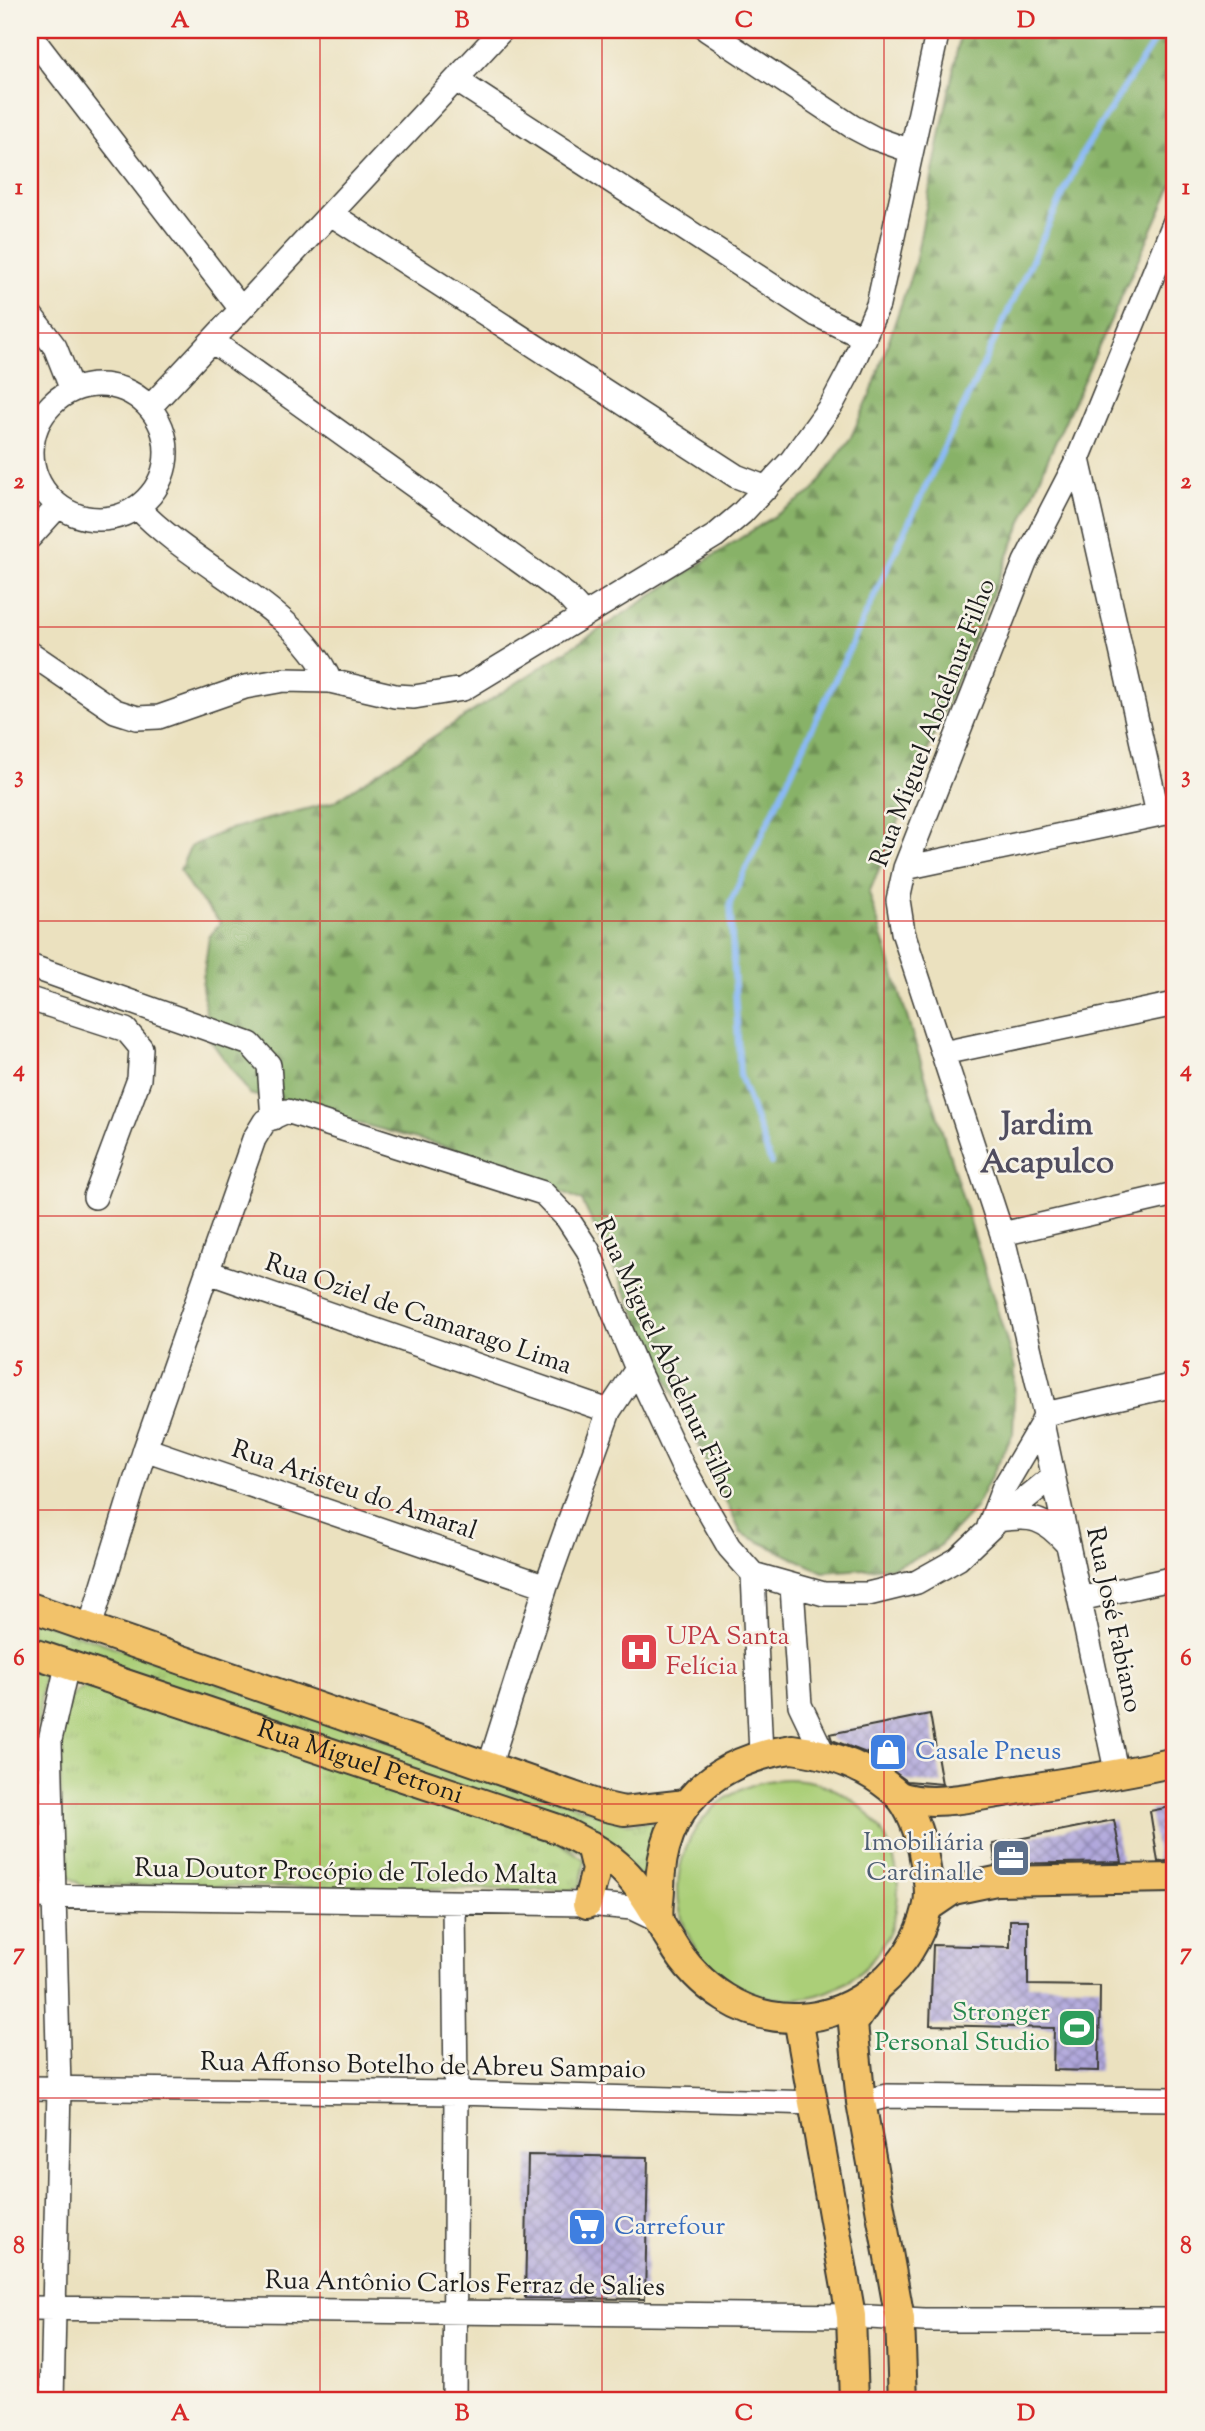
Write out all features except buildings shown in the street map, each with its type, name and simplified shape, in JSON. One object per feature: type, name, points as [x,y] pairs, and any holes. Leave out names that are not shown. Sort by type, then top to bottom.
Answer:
[{"type":"main road","name":"Rua Miguel Petroni","points":[[30,1607],[489,1767],[624,1811],[686,1804]]},
{"type":"main road","name":"Rua Miguel Petroni","points":[[30,1652],[558,1829],[590,1845],[617,1863],[639,1885],[681,1958],[713,1992],[755,2012],[798,2018],[839,2010],[877,1989]]},
{"type":"main road","points":[[659,1920],[660,1864],[670,1833],[686,1804],[699,1788],[728,1767],[761,1754],[792,1749],[823,1753],[866,1770],[900,1796],[920,1838],[928,1881],[928,1907],[919,1932],[904,1959],[877,1989],[853,2024],[861,2102],[900,2319],[903,2401]]},
{"type":"main road","points":[[900,1796],[923,1800],[954,1799],[1117,1775],[1175,1762]]},
{"type":"main road","points":[[587,1905],[596,1870],[590,1845]]},
{"type":"main road","points":[[928,1907],[953,1890],[996,1881],[1175,1878]]},
{"type":"main road","points":[[798,2018],[851,2316],[853,2401]]},
{"type":"street","points":[[150,407],[502,30]]},
{"type":"street","points":[[707,30],[853,127],[874,138],[911,151]]},
{"type":"street","points":[[30,653],[115,711],[137,718],[168,715],[226,692],[265,683],[330,681],[395,696],[448,693],[463,689],[715,536],[767,488],[791,461],[832,404],[865,338],[878,304],[938,30]]},
{"type":"street","points":[[30,35],[241,309]]},
{"type":"street","points":[[456,80],[817,315],[865,338]]},
{"type":"street","points":[[331,214],[736,475],[767,488]]},
{"type":"street","name":"Rua Miguel Abdelnur Filho","points":[[273,1118],[287,1111],[543,1193],[567,1218],[588,1250],[637,1369],[708,1516],[729,1547],[753,1574],[824,1594],[868,1594],[918,1582],[958,1559],[1052,1477],[1044,1419],[1002,1234],[903,932],[898,900],[905,868],[1025,562],[1078,459],[1175,221]]},
{"type":"street","points":[[30,314],[55,347],[72,390]]},
{"type":"street","points":[[212,341],[565,594],[584,615]]},
{"type":"street","points":[[100,384],[114,386],[133,394],[150,407],[163,432],[166,460],[157,486],[137,507],[118,516],[97,519],[70,513],[58,506],[40,485],[33,465],[31,444],[49,406],[72,390],[100,384]]},
{"type":"street","points":[[905,868],[1167,813],[1078,459]]},
{"type":"street","points":[[30,537],[58,506]]},
{"type":"street","points":[[137,507],[162,533],[297,631],[317,655],[330,681]]},
{"type":"street","points":[[30,966],[250,1044],[269,1065],[273,1118],[265,1121],[254,1139],[145,1449],[90,1627]]},
{"type":"street","points":[[30,999],[126,1030],[141,1048],[139,1079],[95,1196]]},
{"type":"street","points":[[943,1053],[1175,1004]]},
{"type":"street","points":[[1002,1234],[1175,1194]]},
{"type":"street","name":"Rua Oziel de Camarago Lima","points":[[208,1272],[609,1412]]},
{"type":"street","points":[[489,1767],[546,1586],[609,1412],[637,1369]]},
{"type":"street","points":[[1044,1419],[1175,1385]]},
{"type":"street","name":"Rua Miguel Abdelnur Filho","points":[[992,1527],[1003,1489],[1044,1419]]},
{"type":"street","name":"Rua Aristeu do Amaral","points":[[145,1449],[546,1586]]},
{"type":"street","name":"Rua José Fabiano","points":[[1052,1477],[1117,1775]]},
{"type":"street","points":[[992,1527],[1017,1517],[1049,1524],[1068,1544]]},
{"type":"street","points":[[753,1574],[761,1754]]},
{"type":"street","points":[[1080,1599],[1175,1578]]},
{"type":"street","points":[[792,1587],[800,1705],[823,1753]]},
{"type":"street","points":[[52,2401],[59,2088],[55,1896],[40,1740],[68,1665]]},
{"type":"street","name":"Rua Doutor Procópio de Toledo Malta","points":[[30,1896],[587,1905],[632,1908],[659,1920]]},
{"type":"street","points":[[454,1904],[454,2401]]},
{"type":"street","name":"Rua Affonso Botelho de Abreu Sampaio","points":[[30,2088],[456,2093],[815,2102]]},
{"type":"street","points":[[861,2102],[887,2096],[1175,2099]]},
{"type":"street","name":"Rua Antônio Carlos Ferraz de Salies","points":[[30,2308],[1175,2320]]},
{"type":"green space","points":[[961,30],[1175,30],[1175,179],[1050,454],[869,893],[1015,1368],[1013,1434],[974,1510],[935,1550],[893,1567],[823,1572],[741,1533],[582,1201],[499,1161],[250,1094],[210,1040],[202,986],[209,937],[221,923],[190,888],[180,870],[190,847],[226,830],[333,802],[813,491],[851,437],[871,393],[915,263]]},
{"type":"green space","points":[[30,1618],[628,1824],[654,1822],[645,1865],[646,1880],[635,1872],[30,1641]]},
{"type":"green space","points":[[30,1665],[35,1667],[43,1678],[38,1723],[30,1730]]},
{"type":"green space","points":[[93,1687],[552,1838],[585,1860],[580,1886],[570,1890],[81,1885],[70,1877],[65,1864],[61,1746],[68,1703],[77,1691]]},
{"type":"green space","points":[[799,1779],[830,1787],[849,1797],[866,1811],[880,1828],[890,1847],[896,1867],[896,1911],[890,1931],[880,1950],[866,1967],[849,1981],[820,1995],[777,1999],[756,1995],[736,1986],[718,1974],[703,1959],[682,1921],[678,1878],[682,1857],[691,1837],[703,1819],[718,1804],[756,1783]]},
{"type":"waterway","points":[[771,1163],[740,1075],[730,903],[1083,152],[1161,30]]},
{"type":"place","name":"UPA Santa Felícia","points":[[639,1652]]},
{"type":"place","name":"Casale Pneus","points":[[888,1752]]},
{"type":"place","name":"Imobiliária Cardinalle","points":[[1011,1858]]},
{"type":"place","name":"Stronger Personal Studio","points":[[1077,2028]]},
{"type":"place","name":"Carrefour","points":[[587,2227]]},
{"type":"district","name":"Jardim Acapulco","points":[[1047,1145]]}]
